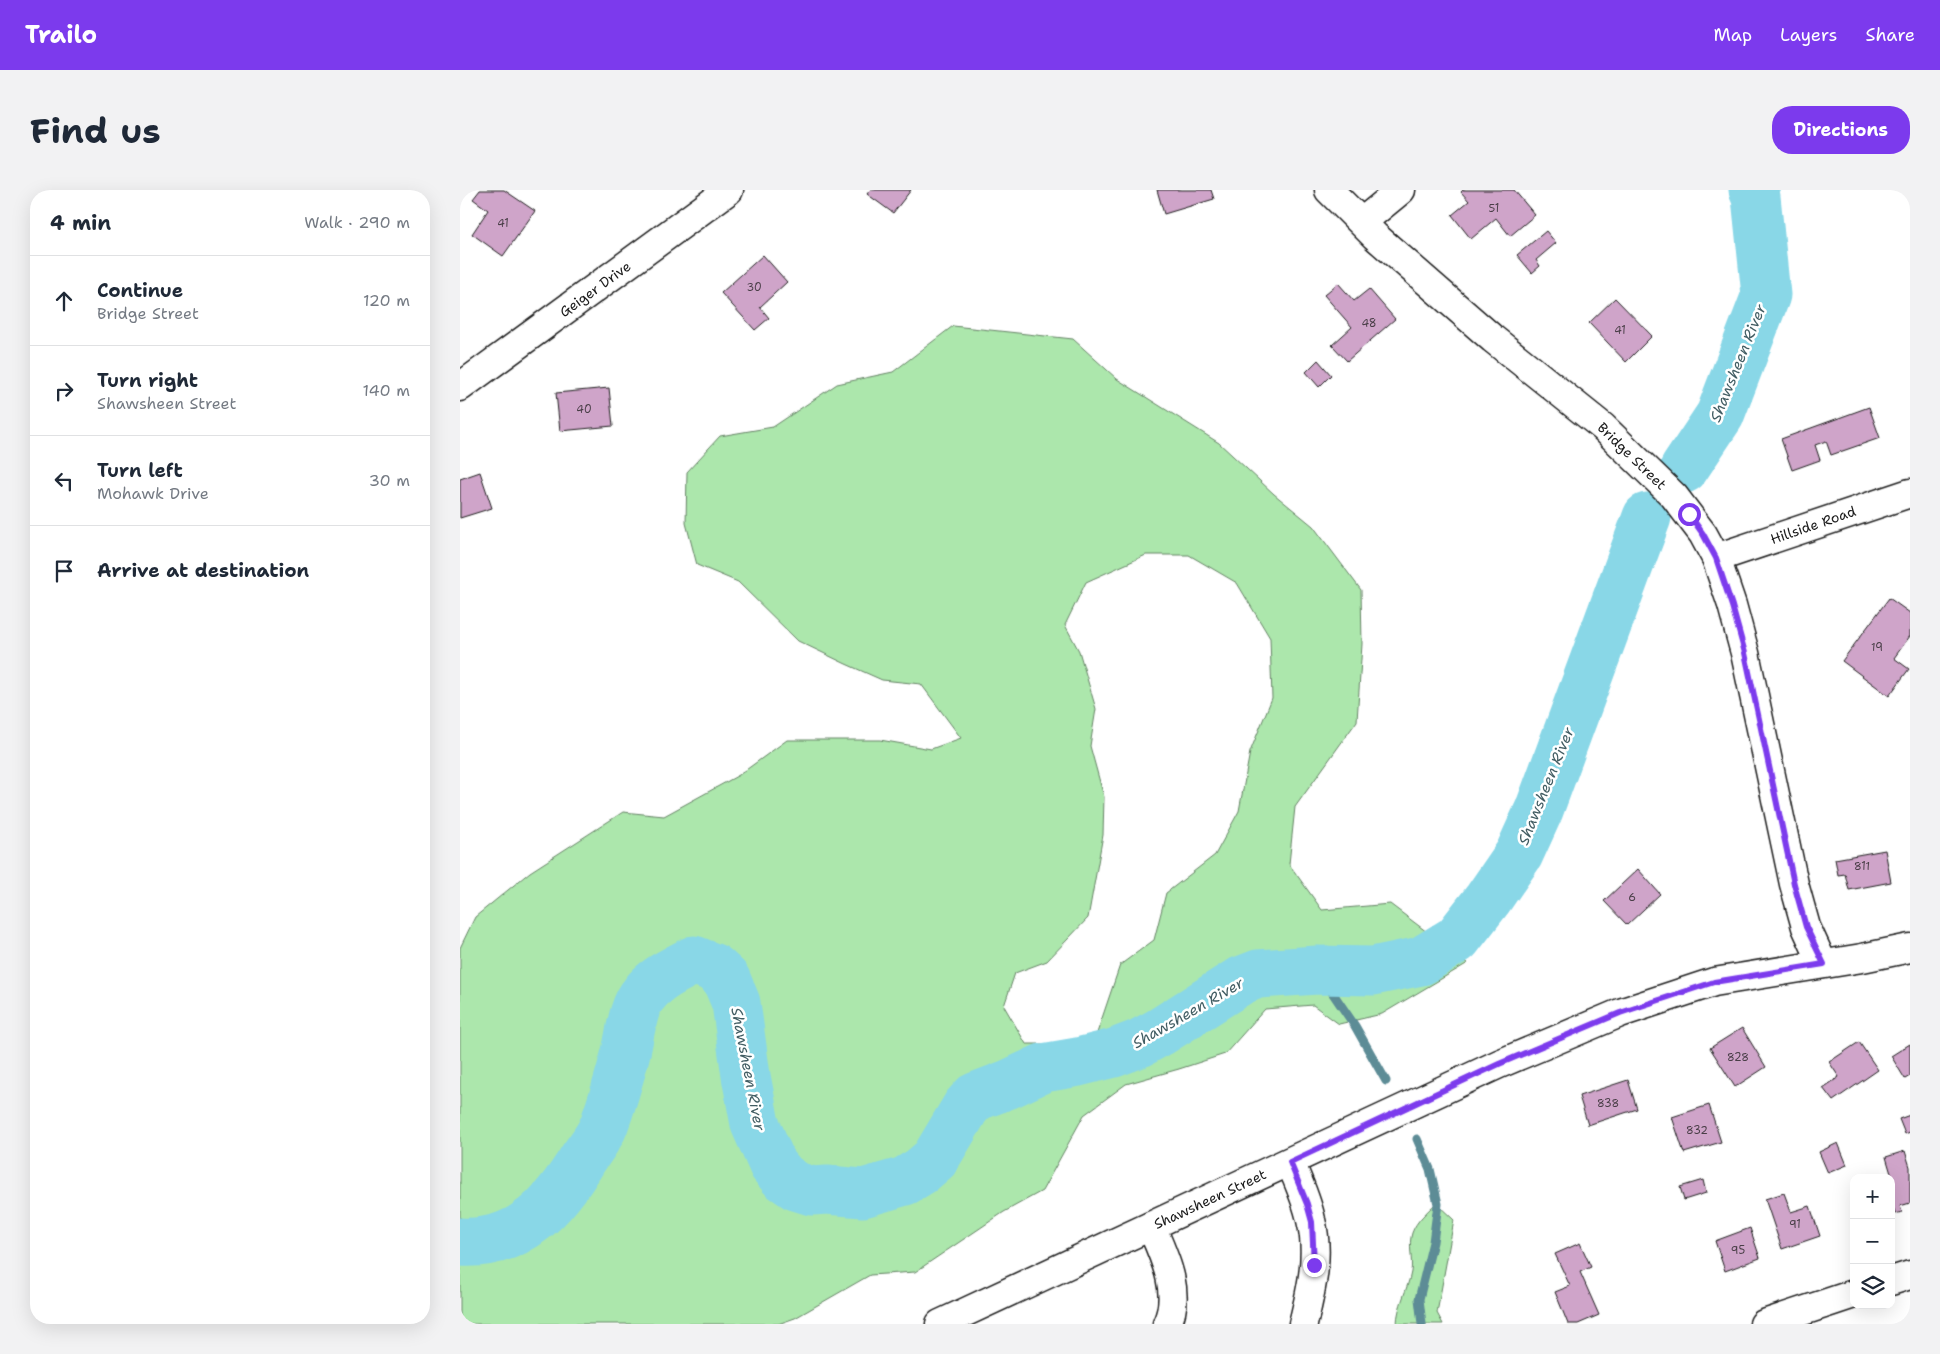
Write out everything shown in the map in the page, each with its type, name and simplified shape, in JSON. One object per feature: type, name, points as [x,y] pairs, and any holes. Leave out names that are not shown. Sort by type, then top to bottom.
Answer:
[{"type":"street","name":"Geiger Drive","points":[[460,387],[729,190]]},
{"type":"street","name":"Bridge Street","points":[[1329,190],[1493,339],[1603,427],[1674,496],[1703,534],[1716,558],[1732,606],[1745,653],[1794,884],[1806,927],[1824,964]]},
{"type":"street","points":[[1362,222],[1400,190]]},
{"type":"street","name":"Hillside Road","points":[[1716,558],[1910,493]]},
{"type":"street","name":"Shawsheen Street","points":[[940,1324],[1499,1064],[1620,1013],[1714,982],[1910,948]]},
{"type":"street","points":[[1290,1162],[1307,1204],[1312,1222],[1314,1242],[1311,1288],[1303,1324]]},
{"type":"street","points":[[1151,1226],[1167,1265],[1173,1292],[1173,1308],[1168,1324]]},
{"type":"street","points":[[1895,1280],[1910,1275]]},
{"type":"street","points":[[1764,1324],[1850,1295]]},
{"type":"green space","points":[[953,326],[1073,339],[1117,379],[1219,443],[1274,494],[1313,526],[1361,590],[1362,644],[1357,721],[1295,807],[1289,864],[1322,910],[1390,904],[1468,963],[1382,1014],[1339,1024],[1313,1005],[1265,1009],[1225,1054],[1126,1084],[1084,1115],[1042,1191],[1004,1212],[915,1272],[870,1275],[795,1318],[778,1324],[460,1324],[460,948],[475,917],[530,872],[623,812],[664,816],[739,775],[787,740],[880,740],[931,749],[961,738],[921,684],[882,680],[798,641],[738,582],[697,565],[686,523],[687,472],[720,436],[773,427],[837,384],[893,372]],"holes":[[[1146,555],[1189,555],[1237,583],[1270,638],[1272,698],[1250,752],[1239,811],[1215,855],[1166,893],[1154,940],[1120,965],[1096,1036],[1069,1044],[1026,1044],[1004,1006],[1015,973],[1047,961],[1088,918],[1103,835],[1104,797],[1090,746],[1096,709],[1079,651],[1065,625],[1086,582]]]},
{"type":"green space","points":[[1436,1203],[1454,1220],[1437,1313],[1443,1324],[1397,1324],[1397,1318],[1411,1272],[1410,1242],[1412,1233],[1419,1221]]},
{"type":"building","points":[[480,190],[504,190],[535,211],[503,256],[472,234],[488,210],[473,199]]},
{"type":"building","points":[[870,190],[911,190],[893,213],[867,194]]},
{"type":"building","points":[[1157,190],[1211,190],[1214,199],[1164,214]]},
{"type":"building","points":[[1463,190],[1514,190],[1535,215],[1510,236],[1496,218],[1471,239],[1452,215],[1469,201],[1461,192]]},
{"type":"building","points":[[1546,231],[1556,243],[1536,260],[1540,266],[1532,273],[1517,255]]},
{"type":"building","points":[[763,255],[787,282],[760,307],[769,318],[755,330],[721,293]]},
{"type":"building","points":[[1338,283],[1354,301],[1369,289],[1395,319],[1347,361],[1332,345],[1352,327],[1324,295]]},
{"type":"building","points":[[1615,298],[1652,336],[1626,362],[1589,323]]},
{"type":"building","points":[[1318,360],[1331,375],[1319,387],[1306,372]]},
{"type":"building","points":[[609,388],[613,426],[560,431],[556,393]]},
{"type":"building","points":[[1869,407],[1880,438],[1831,455],[1826,441],[1815,445],[1820,460],[1792,470],[1781,439]]},
{"type":"building","points":[[480,472],[492,508],[460,518],[460,479]]},
{"type":"building","points":[[1889,598],[1910,613],[1910,636],[1894,658],[1909,669],[1889,696],[1842,661]]},
{"type":"building","points":[[1885,850],[1891,882],[1849,890],[1845,874],[1838,875],[1835,859]]},
{"type":"building","points":[[1638,869],[1660,894],[1627,925],[1604,901]]},
{"type":"building","points":[[1742,1028],[1766,1067],[1735,1087],[1710,1048]]},
{"type":"building","points":[[1859,1042],[1878,1070],[1833,1101],[1823,1088],[1839,1077],[1829,1062]]},
{"type":"building","points":[[1910,1044],[1910,1076],[1905,1079],[1891,1056]]},
{"type":"building","points":[[1628,1080],[1637,1109],[1588,1125],[1579,1096]]},
{"type":"building","points":[[1709,1105],[1721,1142],[1684,1153],[1672,1117]]},
{"type":"building","points":[[1910,1115],[1910,1132],[1905,1134],[1899,1119]]},
{"type":"building","points":[[1838,1143],[1847,1165],[1828,1173],[1819,1152]]},
{"type":"building","points":[[1905,1151],[1910,1167],[1910,1203],[1900,1206],[1902,1212],[1895,1214],[1895,1174],[1891,1174],[1886,1157]]},
{"type":"building","points":[[1703,1180],[1706,1193],[1684,1200],[1680,1187]]},
{"type":"building","points":[[1784,1193],[1791,1212],[1810,1206],[1820,1236],[1782,1249],[1765,1199]]},
{"type":"building","points":[[1750,1228],[1760,1258],[1725,1271],[1715,1241]]},
{"type":"building","points":[[1580,1243],[1591,1267],[1580,1272],[1599,1315],[1578,1324],[1568,1324],[1555,1292],[1570,1286],[1555,1254]]},
{"type":"waterway","name":"Shawsheen River","points":[[1684,469],[1720,415],[1766,295],[1756,197],[1753,190]]},
{"type":"waterway","name":"Shawsheen River","points":[[460,1242],[482,1241],[501,1237],[518,1230],[534,1219],[561,1191],[604,1125],[613,1100],[634,1015],[640,1000],[649,988],[660,979],[694,960],[714,968],[726,979],[736,1003],[755,1124],[773,1165],[783,1177],[796,1186],[812,1191],[827,1190],[863,1193],[905,1181],[921,1171],[935,1159],[966,1107],[975,1097],[1043,1068],[1114,1053],[1140,1043],[1240,981],[1258,974],[1317,970],[1373,971],[1421,961],[1457,939],[1519,854],[1539,810],[1647,517]]},
{"type":"waterway","points":[[1317,970],[1355,1026],[1386,1081]]},
{"type":"waterway","points":[[1417,1139],[1430,1169],[1438,1204],[1433,1242],[1419,1299],[1422,1324]]},
{"type":"route","points":[[1314,1265],[1312,1222],[1307,1204],[1290,1162],[1499,1064],[1620,1013],[1714,982],[1824,964],[1806,927],[1794,884],[1745,653],[1732,606],[1716,558],[1689,514]]}]
